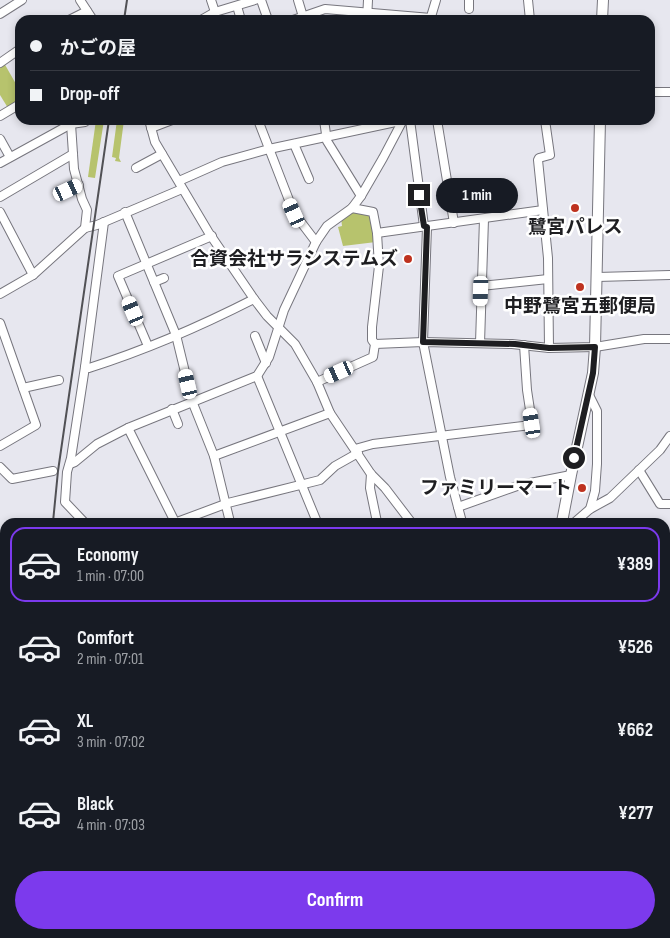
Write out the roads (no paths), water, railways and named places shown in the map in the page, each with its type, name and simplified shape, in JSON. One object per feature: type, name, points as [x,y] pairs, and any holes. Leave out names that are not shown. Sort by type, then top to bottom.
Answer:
[{"type":"main road","points":[[602,15],[603,0]]},
{"type":"main road","points":[[563,518],[593,373],[600,125]]},
{"type":"street","points":[[0,14],[22,0]]},
{"type":"street","points":[[80,0],[90,15]]},
{"type":"street","points":[[211,0],[216,12]]},
{"type":"street","points":[[210,15],[256,0]]},
{"type":"street","points":[[261,0],[266,15]]},
{"type":"street","points":[[298,0],[302,15]]},
{"type":"street","points":[[368,0],[368,15]]},
{"type":"street","points":[[432,15],[436,0]]},
{"type":"street","points":[[469,0],[469,9]]},
{"type":"street","points":[[528,0],[530,15]]},
{"type":"street","points":[[237,6],[240,15]]},
{"type":"street","points":[[310,15],[325,9],[362,15]]},
{"type":"street","points":[[79,15],[87,11]]},
{"type":"street","points":[[0,63],[15,52]]},
{"type":"street","points":[[655,92],[670,92]]},
{"type":"street","points":[[0,116],[15,107]]},
{"type":"street","points":[[0,163],[17,155],[65,125]]},
{"type":"street","points":[[70,125],[74,169],[87,210],[85,228]]},
{"type":"street","points":[[150,125],[155,142],[212,236],[267,316],[295,344],[317,382],[330,413],[371,474],[385,488],[408,518]]},
{"type":"street","points":[[260,125],[294,213],[316,242]]},
{"type":"street","points":[[325,125],[327,141],[361,196]]},
{"type":"street","points":[[178,181],[222,162],[269,149],[327,137],[367,125]]},
{"type":"street","points":[[70,464],[97,444],[128,428],[257,376],[266,363],[280,328],[284,310],[316,242],[332,220],[352,208],[361,196],[402,125]]},
{"type":"street","points":[[406,125],[425,227],[423,342],[441,436],[461,518]]},
{"type":"street","points":[[438,125],[454,223]]},
{"type":"street","points":[[546,125],[550,155],[538,160],[548,258],[549,348]]},
{"type":"street","points":[[0,139],[10,157]]},
{"type":"street","points":[[294,144],[309,179]]},
{"type":"street","points":[[0,196],[73,154]]},
{"type":"street","points":[[136,168],[162,154]]},
{"type":"street","points":[[68,190],[78,185]]},
{"type":"street","points":[[0,294],[33,275],[85,228],[104,222],[182,189]]},
{"type":"street","points":[[317,382],[373,357],[375,344],[372,340],[372,327],[379,266],[377,233],[373,212],[352,208]]},
{"type":"street","points":[[377,233],[543,210]]},
{"type":"street","points":[[0,212],[33,275]]},
{"type":"street","points":[[125,212],[176,335],[192,401],[214,456],[229,518]]},
{"type":"street","points":[[480,343],[484,219]]},
{"type":"street","points":[[80,518],[65,502],[67,472],[70,464],[85,367],[104,222]]},
{"type":"street","points":[[148,346],[118,276],[212,236]]},
{"type":"street","points":[[597,277],[670,275]]},
{"type":"street","points":[[154,282],[164,278]]},
{"type":"street","points":[[482,286],[548,279]]},
{"type":"street","points":[[85,367],[112,360],[176,335],[221,316],[254,299]]},
{"type":"street","points":[[0,323],[36,425],[0,446]]},
{"type":"street","points":[[255,336],[266,363]]},
{"type":"street","points":[[375,344],[423,342],[480,343],[549,348],[595,347],[644,339],[670,339]]},
{"type":"street","points":[[187,518],[225,504],[320,480],[357,451],[374,444],[532,423],[527,390],[524,345]]},
{"type":"street","points":[[257,376],[315,518]]},
{"type":"street","points":[[23,388],[58,380]]},
{"type":"street","points":[[588,392],[597,411],[597,464],[595,491],[590,509]]},
{"type":"street","points":[[172,409],[178,424]]},
{"type":"street","points":[[214,456],[330,413]]},
{"type":"street","points":[[128,428],[174,518]]},
{"type":"street","points":[[580,518],[590,509],[610,498],[660,450],[670,436]]},
{"type":"street","points":[[0,467],[12,479],[53,471]]},
{"type":"street","points":[[639,470],[660,504],[670,504]]},
{"type":"street","points":[[371,474],[370,488],[376,518]]},
{"type":"street","points":[[458,507],[520,485],[571,475]]},
{"type":"railway","points":[[125,15],[127,0]]},
{"type":"railway","points":[[53,518],[58,471],[108,125]]},
{"type":"place","name":"鷺宮パレス","points":[[575,208]]},
{"type":"place","name":"合資会社サラシステムズ","points":[[408,259]]},
{"type":"place","name":"中野鷺宮五郵便局","points":[[580,287]]},
{"type":"place","name":"ファミリーマート","points":[[582,488]]}]
